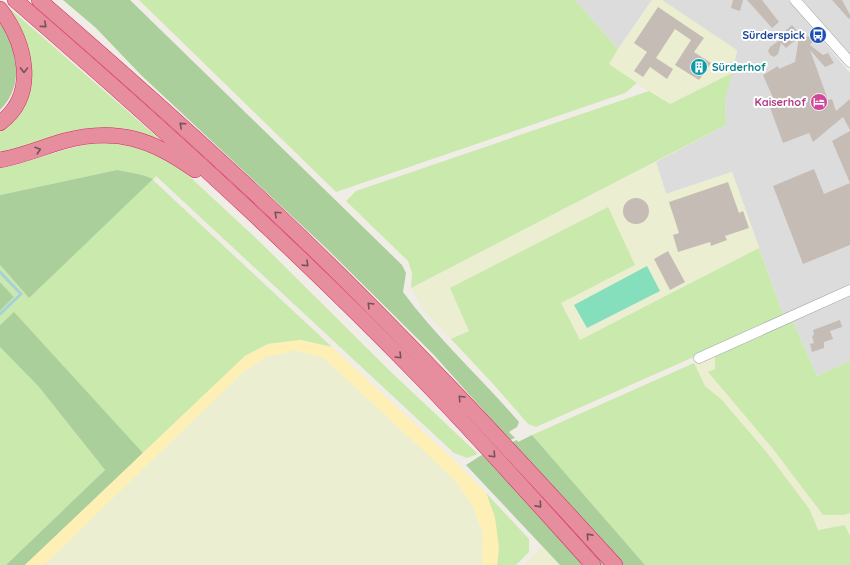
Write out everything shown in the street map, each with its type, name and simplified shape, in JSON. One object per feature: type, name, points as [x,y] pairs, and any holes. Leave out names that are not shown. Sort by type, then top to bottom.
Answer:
[{"type":"highway","points":[[14,0],[93,68],[223,185],[364,321],[513,476],[593,565]]},
{"type":"highway","points":[[39,0],[187,130],[301,237],[429,365],[524,464],[615,565]]},
{"type":"highway","points":[[0,9],[9,20],[19,41],[24,62],[24,82],[17,102],[6,118],[0,123]]},
{"type":"highway","points":[[0,160],[88,136],[107,134],[128,136],[150,143],[173,154],[196,170],[223,185]]},
{"type":"street","points":[[795,0],[850,62]]},
{"type":"street","points":[[699,358],[850,290]]},
{"type":"shaded area","points":[[575,0],[652,0],[618,49]]},
{"type":"shaded area","points":[[662,0],[788,0],[850,73],[850,287],[784,317],[732,172],[666,194],[656,162],[726,125],[725,100],[737,51]]},
{"type":"shaded area","points":[[803,0],[850,0],[850,55],[826,28]]},
{"type":"shaded area","points":[[850,294],[850,361],[817,376],[792,319]]},
{"type":"green space","points":[[0,0],[164,143],[129,133],[0,156],[0,127],[27,83]]},
{"type":"green space","points":[[63,0],[130,0],[402,265],[406,273],[403,292],[430,326],[519,422],[517,427],[509,432],[515,438],[510,440],[433,354],[326,248],[141,75],[96,28]]},
{"type":"green space","points":[[139,0],[575,0],[618,49],[609,64],[637,83],[625,93],[336,192]]},
{"type":"green space","name":"Sürderhof","points":[[652,0],[662,0],[737,50],[732,73],[670,105],[608,64]]},
{"type":"green space","points":[[0,22],[15,55],[16,78],[13,90],[8,100],[0,110]]},
{"type":"green space","points":[[732,73],[725,100],[726,125],[411,288],[412,273],[408,261],[346,201],[356,191],[649,91],[670,104]]},
{"type":"green space","points":[[106,142],[147,149],[174,164],[189,176],[261,243],[391,372],[478,454],[467,458],[454,453],[156,176],[153,180],[332,347],[300,340],[268,344],[245,356],[143,453],[14,313],[0,325],[0,311],[14,297],[0,282],[0,265],[29,298],[117,170],[0,195],[0,168],[79,146]]},
{"type":"green space","points":[[656,162],[666,194],[732,172],[759,248],[580,341],[561,303],[450,288],[469,331],[451,339],[423,310],[411,288]]},
{"type":"green space","points":[[117,170],[142,175],[153,179],[29,298],[0,265],[0,195]]},
{"type":"green space","points":[[608,207],[635,265],[561,303],[580,340],[759,248],[784,317],[536,427],[528,424],[451,339],[469,331],[450,288]]},
{"type":"green space","points":[[647,266],[660,291],[587,328],[574,305]]},
{"type":"green space","points":[[0,282],[14,297],[0,311]]},
{"type":"green space","points":[[14,312],[143,453],[25,565],[6,565],[105,470],[39,387],[0,347],[0,325]]},
{"type":"green space","points":[[792,319],[817,376],[850,361],[850,513],[844,515],[823,515],[773,449],[708,372],[715,369],[715,353]]},
{"type":"green space","points":[[0,347],[39,387],[105,470],[6,565],[0,565]]},
{"type":"green space","points":[[296,350],[324,358],[454,478],[472,504],[483,534],[482,565],[44,565],[243,372],[266,357]]},
{"type":"green space","points":[[715,353],[715,369],[708,372],[773,449],[823,515],[844,515],[850,513],[850,536],[845,525],[818,530],[810,510],[721,399],[705,386],[694,363]]},
{"type":"green space","points":[[694,363],[705,386],[721,399],[768,454],[810,510],[818,530],[845,525],[850,536],[850,565],[645,565],[532,435]]},
{"type":"green space","points":[[532,435],[645,565],[560,565],[466,465],[480,456],[517,440],[518,442]]},
{"type":"green space","points":[[486,493],[529,539],[529,552],[516,565],[497,565],[498,546],[496,529]]},
{"type":"green space","points":[[543,546],[560,565],[524,565]]},
{"type":"sand","points":[[300,340],[332,347],[457,463],[486,493],[495,517],[499,548],[497,565],[482,565],[483,533],[472,504],[454,479],[324,358],[296,350],[266,357],[243,372],[44,565],[25,565],[245,356],[268,344]]},
{"type":"building","points":[[733,0],[743,0],[740,11],[731,8]]},
{"type":"building","points":[[747,0],[762,0],[779,22],[772,28]]},
{"type":"building","points":[[832,0],[842,0],[850,15],[849,19]]},
{"type":"building","points":[[658,7],[704,38],[694,52],[711,63],[699,80],[675,65],[691,40],[675,29],[656,58],[673,69],[667,79],[650,67],[643,77],[634,71],[647,52],[634,43]]},
{"type":"building","points":[[792,25],[802,37],[804,35],[805,37],[816,36],[810,45],[823,55],[828,53],[834,63],[825,67],[810,50],[828,100],[832,99],[836,111],[850,99],[850,130],[843,117],[813,142],[809,133],[783,143],[768,102],[774,100],[763,75],[778,66],[779,69],[795,62],[799,37],[786,48],[781,43],[778,54],[774,57],[770,55],[768,51],[770,47],[787,35],[784,32]]},
{"type":"building","points":[[850,131],[850,183],[832,141]]},
{"type":"building","points":[[814,169],[824,194],[850,183],[850,245],[803,264],[773,186]]},
{"type":"building","points":[[728,182],[739,213],[743,211],[749,228],[725,236],[727,240],[711,246],[710,242],[678,252],[673,235],[679,233],[669,202]]},
{"type":"building","points":[[636,198],[645,202],[649,211],[645,220],[636,224],[627,220],[623,211],[627,202]]},
{"type":"building","points":[[668,251],[685,282],[670,290],[654,259]]},
{"type":"building","points":[[840,320],[842,327],[830,331],[833,339],[824,342],[824,348],[812,352],[810,344],[814,343],[812,336],[814,335],[813,330]]},
{"type":"waterway","points":[[0,272],[21,294],[0,314]]},
{"type":"place","name":"Sürderspick","points":[[818,35]]},
{"type":"place","name":"Sürderhof","points":[[699,67]]},
{"type":"place","name":"Kaiserhof","points":[[819,102]]}]
